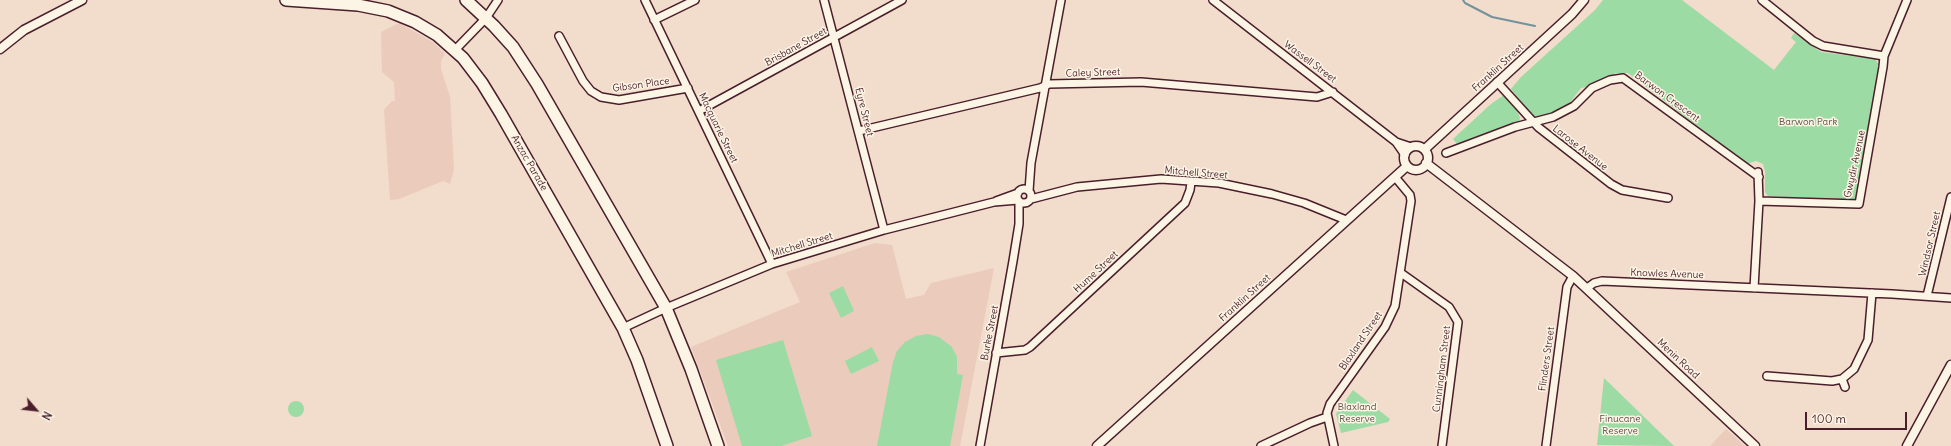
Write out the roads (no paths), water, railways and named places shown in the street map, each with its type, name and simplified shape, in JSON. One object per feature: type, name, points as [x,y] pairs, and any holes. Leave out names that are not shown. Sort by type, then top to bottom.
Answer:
[{"type":"main road","name":"Anzac Parade","points":[[286,0],[358,5],[388,10],[415,22],[437,35],[456,50],[471,67],[486,89],[623,328],[637,360],[667,446]]},
{"type":"main road","points":[[466,0],[486,18],[513,47],[537,84],[666,308],[691,369],[718,446]]},
{"type":"street","points":[[0,49],[24,30],[82,0]]},
{"type":"street","points":[[456,50],[486,18],[498,0]]},
{"type":"street","name":"Macquarie Street","points":[[645,0],[772,264]]},
{"type":"street","points":[[654,20],[695,0]]},
{"type":"street","name":"Eyre Street","points":[[824,0],[884,230]]},
{"type":"street","name":"Brisbane Street","points":[[699,111],[902,0]]},
{"type":"street","name":"Burke Street","points":[[980,446],[1024,196],[1061,0]]},
{"type":"street","name":"Wassell Street","points":[[1213,0],[1396,142],[1405,155]]},
{"type":"street","name":"Franklin Street","points":[[1425,150],[1572,14],[1584,0]]},
{"type":"street","points":[[1762,0],[1813,41],[1823,46],[1884,56],[1907,0]]},
{"type":"street","name":"Gibson Place","points":[[559,36],[583,81],[591,91],[601,97],[619,100],[688,88]]},
{"type":"street","name":"Gwydir Avenue","points":[[1759,201],[1859,204],[1883,70],[1884,56]]},
{"type":"street","name":"Barwon Crescent","points":[[1446,153],[1515,127],[1553,117],[1574,106],[1592,88],[1610,80],[1623,78],[1758,174],[1759,201],[1754,288]]},
{"type":"street","name":"Caley Street","points":[[859,132],[1045,85],[1133,81],[1317,97],[1333,92]]},
{"type":"street","name":"Larose Avenue","points":[[1498,82],[1534,123],[1555,142],[1611,184],[1622,190],[1668,198]]},
{"type":"street","name":"Wassell Street","points":[[1396,142],[1411,147]]},
{"type":"street","points":[[1419,146],[1425,150],[1428,158],[1426,163],[1418,169],[1407,166],[1405,161],[1405,155],[1411,147],[1419,146]]},
{"type":"street","points":[[1426,163],[1587,288]]},
{"type":"street","name":"Franklin Street","points":[[1097,446],[1407,166]]},
{"type":"street","name":"Blaxland Street","points":[[1327,417],[1330,404],[1385,327],[1395,306],[1411,198],[1395,177]]},
{"type":"street","name":"Mitchell Street","points":[[623,328],[666,308],[772,264],[884,230],[994,202],[998,199],[1064,189],[1161,179],[1219,183],[1272,194],[1304,203],[1346,220]]},
{"type":"street","name":"Hume Street","points":[[996,353],[1024,350],[1030,347],[1185,203],[1190,190],[1191,182]]},
{"type":"street","name":"Windsor Street","points":[[1928,296],[1951,197]]},
{"type":"street","name":"Cunningham Street","points":[[1401,273],[1449,307],[1458,322],[1442,446]]},
{"type":"street","name":"Flinders Street","points":[[1546,446],[1567,287],[1573,276]]},
{"type":"street","name":"Knowles Avenue","points":[[1587,288],[1594,283],[1602,281],[1951,298]]},
{"type":"street","name":"Menin Road","points":[[1587,288],[1755,446]]},
{"type":"street","points":[[1767,376],[1832,381],[1842,379],[1854,369],[1868,340],[1872,293]]},
{"type":"street","points":[[1907,446],[1951,365]]},
{"type":"street","points":[[1842,379],[1845,387]]},
{"type":"street","points":[[1261,446],[1310,423],[1327,417],[1334,446]]},
{"type":"waterway","points":[[1463,0],[1465,3],[1492,17],[1535,26]]},
{"type":"park label","name":"Barwon Park","points":[[1808,122]]},
{"type":"park label","name":"Blaxland Reserve","points":[[1357,412]]},
{"type":"park label","name":"Finucane Reserve","points":[[1620,424]]}]
